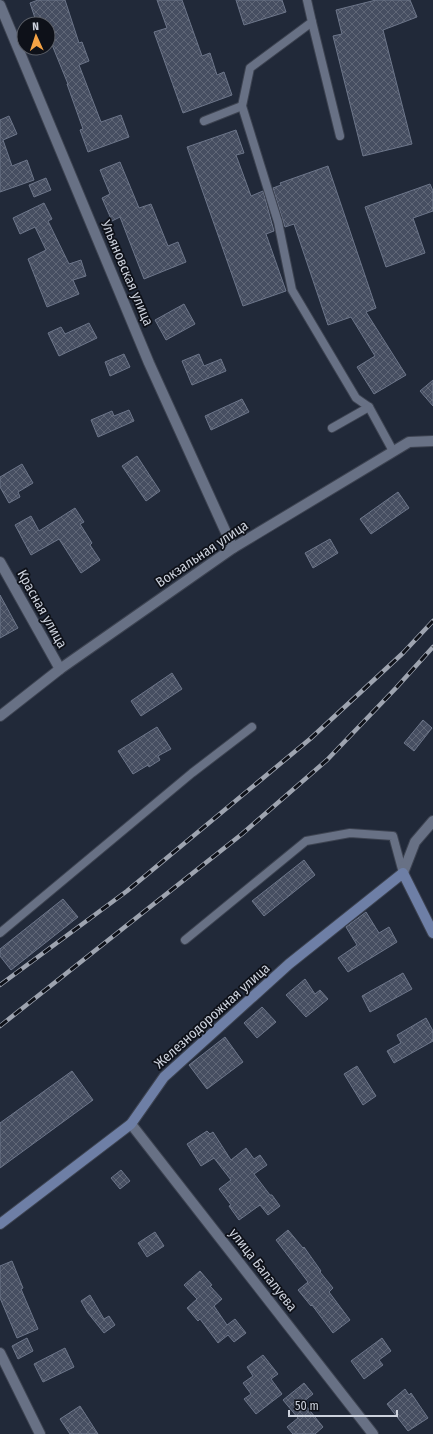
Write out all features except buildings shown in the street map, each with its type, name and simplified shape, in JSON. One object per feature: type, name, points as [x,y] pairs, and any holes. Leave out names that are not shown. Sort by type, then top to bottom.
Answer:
[{"type":"street","name":"Ульяновская улица","points":[[0,6],[150,363],[233,548]]},
{"type":"street","name":"Вокзальная улица","points":[[0,716],[60,669],[233,548],[393,451],[410,442],[433,441]]},
{"type":"street","name":"Красная улица","points":[[0,562],[60,669]]},
{"type":"street","points":[[433,821],[415,842],[403,873],[433,933]]},
{"type":"street","name":"Железнодорожная улица","points":[[0,1224],[131,1124],[164,1077],[289,964],[403,873]]},
{"type":"street","name":"улица Балалуева","points":[[131,1124],[373,1434]]},
{"type":"street","points":[[0,1354],[40,1434]]},
{"type":"lane","points":[[307,0],[340,136]]},
{"type":"lane","points":[[312,22],[250,68],[242,106],[278,222],[292,290],[356,398],[369,407],[393,451]]},
{"type":"lane","points":[[204,121],[242,106]]},
{"type":"lane","points":[[332,428],[369,407]]},
{"type":"lane","points":[[0,933],[192,773],[252,727]]},
{"type":"lane","points":[[185,940],[306,841],[350,833],[393,836],[403,873]]},
{"type":"railway","points":[[0,985],[127,891],[310,739],[403,653],[433,621]]},
{"type":"railway","points":[[0,1026],[242,834],[327,760],[433,647]]}]
